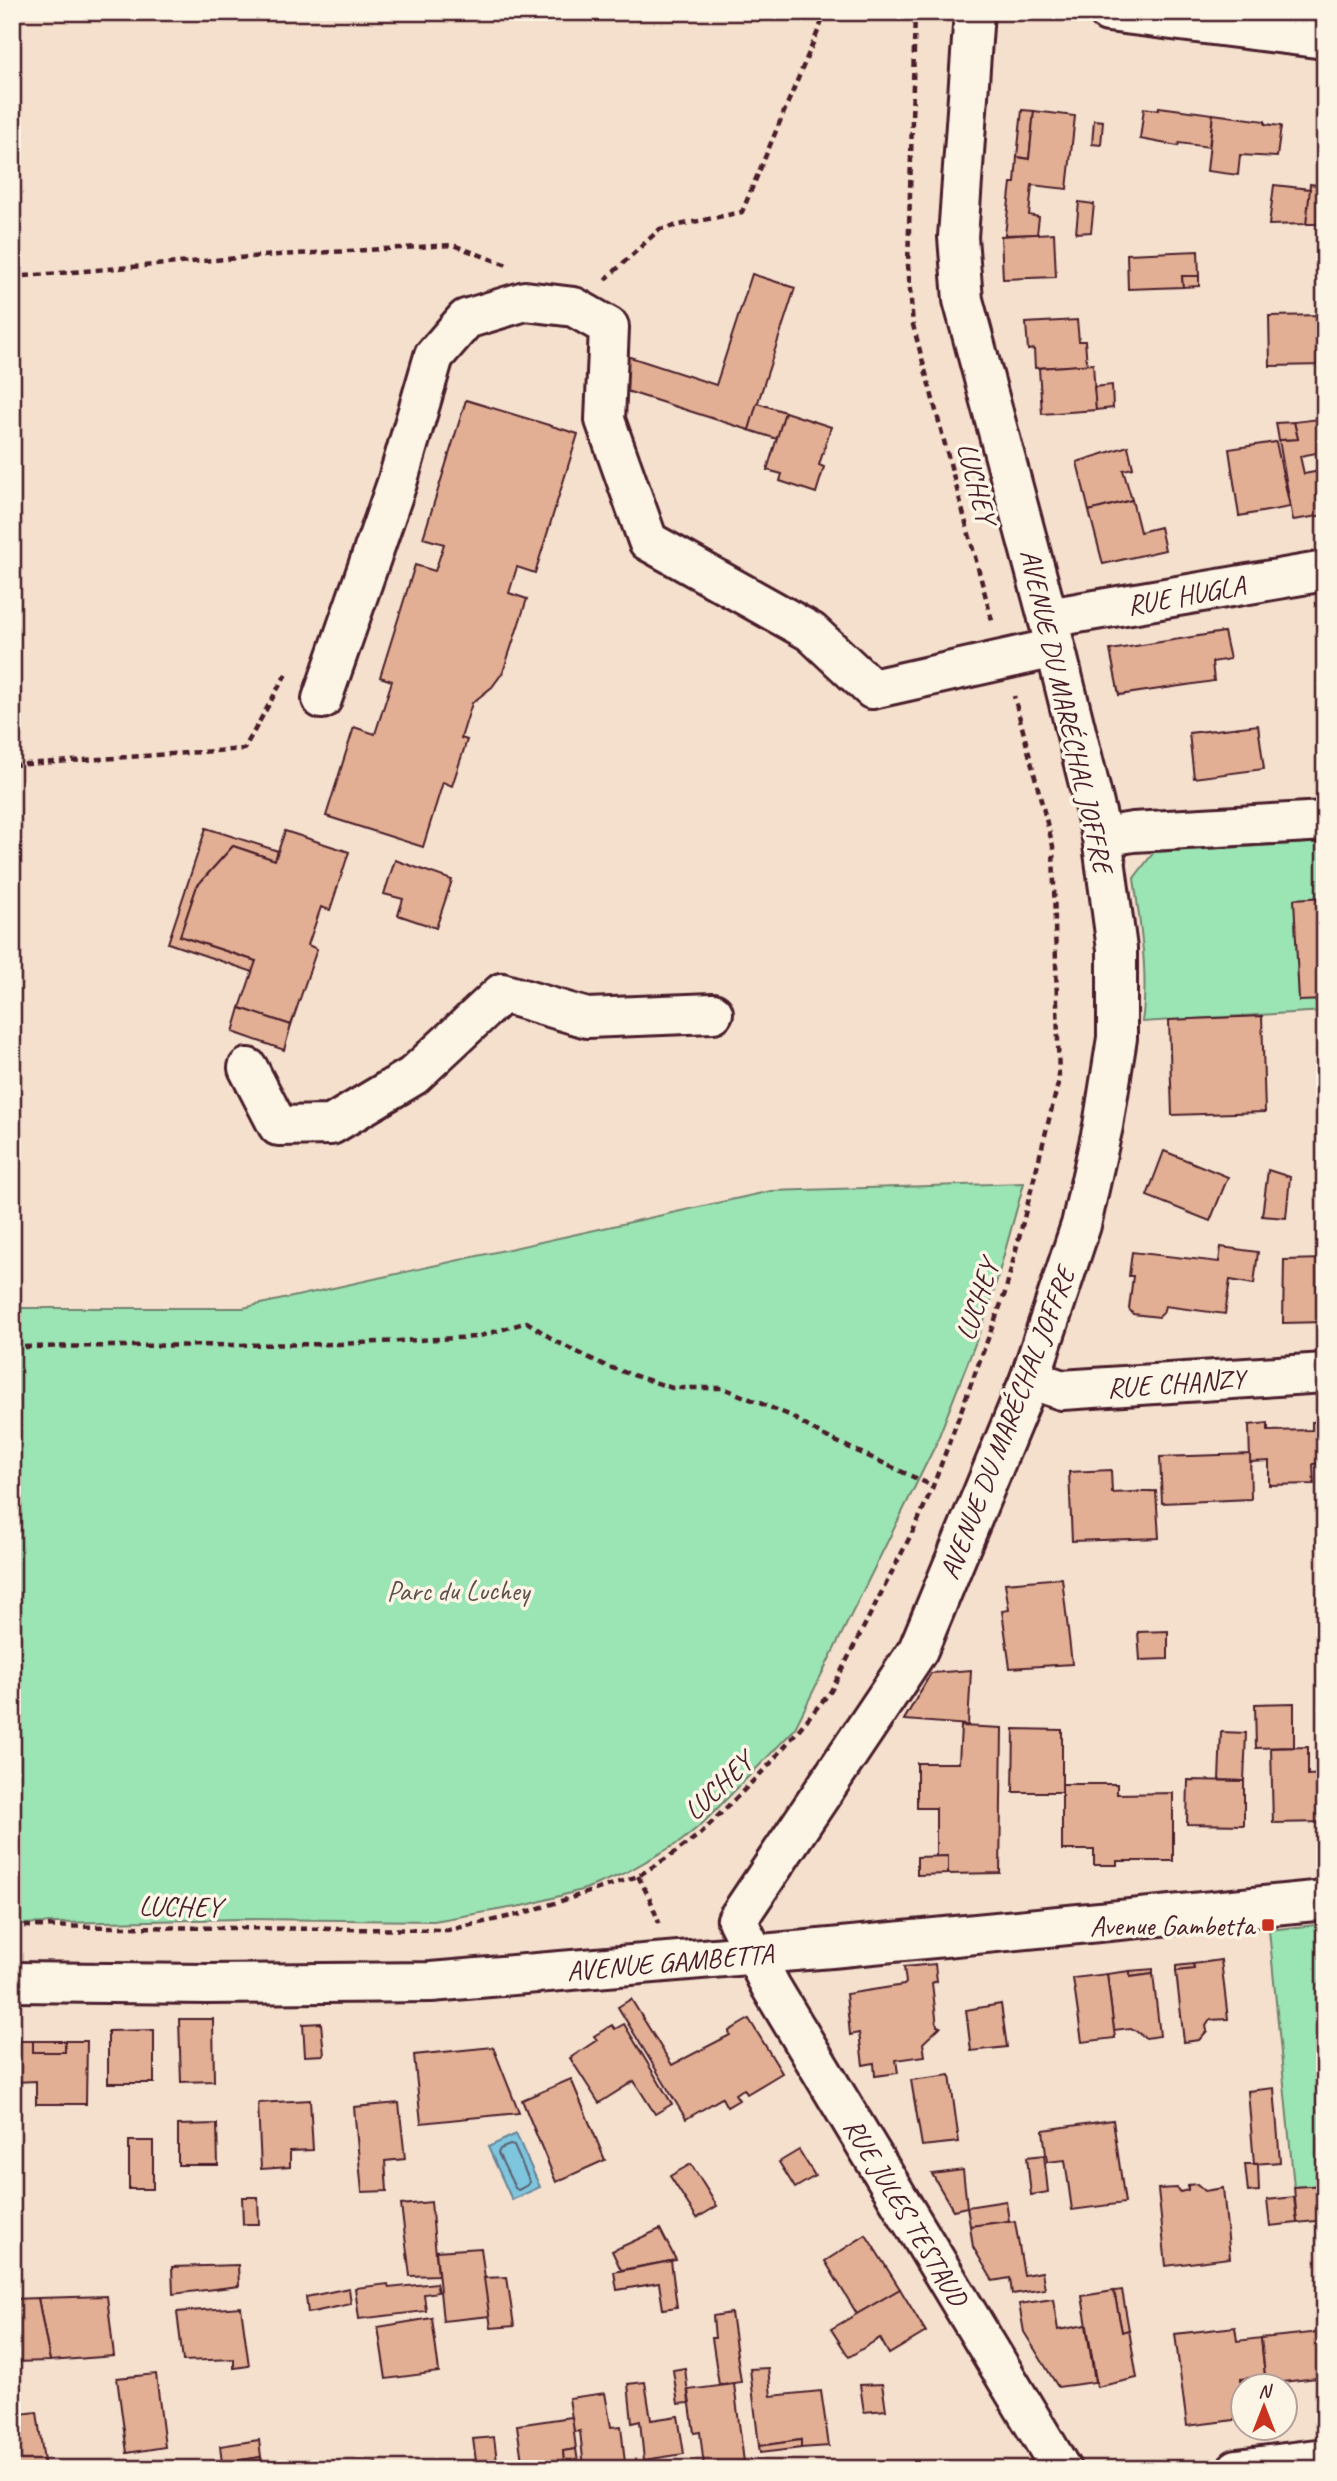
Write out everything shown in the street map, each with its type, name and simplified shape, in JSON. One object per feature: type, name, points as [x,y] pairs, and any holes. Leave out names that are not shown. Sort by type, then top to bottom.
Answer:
[{"type":"street","name":"AVENUE DU MARÉCHAL JOFFRE","points":[[753,1955],[737,1920],[918,1650],[1030,1379],[1081,1225],[1103,1126],[1118,1038],[1117,949],[1102,837],[963,300],[958,237],[974,12]]},
{"type":"street","points":[[1108,12],[1325,39]]},
{"type":"street","points":[[322,699],[397,483],[434,356],[466,319],[525,301],[574,307]]},
{"type":"street","name":"RUE HUGLA","points":[[574,307],[609,327],[605,420],[649,541],[811,632],[872,689],[1004,660],[1051,633],[1325,571]]},
{"type":"street","points":[[1102,837],[1133,832],[1325,821]]},
{"type":"street","points":[[248,1068],[278,1126],[331,1125],[413,1076],[502,993],[587,1018],[713,1013]]},
{"type":"street","name":"RUE CHANZY","points":[[1030,1379],[1062,1390],[1325,1373]]},
{"type":"street","name":"AVENUE GAMBETTA","points":[[12,1982],[431,1982],[753,1955],[1325,1900]]},
{"type":"street","name":"RUE JULES TESTAUD","points":[[753,1955],[1061,2469]]},
{"type":"street","points":[[1237,2469],[1325,2458]]},
{"type":"path","points":[[574,307],[660,229],[742,212],[826,12]]},
{"type":"path","name":"LUCHEY","points":[[12,1926],[448,1930],[521,1914],[638,1876],[700,1835],[770,1764],[831,1691],[917,1523],[1005,1293],[1059,1080],[1053,846],[913,325],[908,265],[915,12]]},
{"type":"path","points":[[12,278],[262,256],[453,245],[511,266]]},
{"type":"path","points":[[12,765],[244,748],[292,664]]},
{"type":"path","points":[[12,1347],[340,1344],[477,1337],[527,1322],[557,1342],[606,1366],[672,1388],[723,1388],[734,1392],[789,1415],[820,1434],[933,1486]]},
{"type":"path","points":[[638,1876],[665,1939],[667,1962]]},
{"type":"green space","points":[[1325,842],[1325,1011],[1142,1022],[1144,968],[1134,878],[1154,852]]},
{"type":"green space","name":"Parc du Luchey","points":[[1024,1183],[989,1308],[935,1446],[794,1730],[704,1822],[680,1842],[625,1873],[585,1889],[527,1905],[434,1921],[241,1919],[12,1924],[12,1308],[243,1308],[771,1191]]},
{"type":"green space","points":[[1325,1924],[1325,2185],[1294,2187],[1269,1930]]},
{"type":"water","points":[[516,2134],[540,2187],[512,2200],[488,2147]]},
{"type":"building","points":[[1159,107],[1213,114],[1209,147],[1179,143],[1178,146],[1140,139],[1144,108],[1159,110]]},
{"type":"building","points":[[1022,110],[1034,111],[1029,159],[1017,157]]},
{"type":"building","points":[[1034,111],[1075,116],[1067,189],[1032,185],[1029,215],[1039,217],[1037,234],[1005,235],[1017,157],[1029,159]]},
{"type":"building","points":[[1213,114],[1265,121],[1265,124],[1281,126],[1277,157],[1240,155],[1238,175],[1207,171]]},
{"type":"building","points":[[1094,120],[1103,121],[1101,145],[1092,144]]},
{"type":"building","points":[[1310,184],[1325,186],[1325,224],[1306,224]]},
{"type":"building","points":[[1274,185],[1310,189],[1306,224],[1269,225]]},
{"type":"building","points":[[1079,202],[1094,204],[1091,232],[1076,233]]},
{"type":"building","points":[[1054,233],[1056,277],[1003,279],[1001,236]]},
{"type":"building","points":[[1198,251],[1199,276],[1182,276],[1183,287],[1128,289],[1127,254]]},
{"type":"building","points":[[752,274],[795,288],[749,430],[617,388],[627,356],[716,385]]},
{"type":"building","points":[[1182,276],[1199,276],[1199,286],[1183,287]]},
{"type":"building","points":[[1325,315],[1325,365],[1270,366],[1269,316]]},
{"type":"building","points":[[1077,320],[1079,341],[1085,341],[1087,365],[1035,368],[1034,349],[1028,350],[1026,323]]},
{"type":"building","points":[[1093,364],[1096,410],[1042,414],[1039,368]]},
{"type":"building","points":[[1112,385],[1113,408],[1096,410],[1094,387]]},
{"type":"building","points":[[466,400],[578,434],[535,573],[517,567],[509,593],[527,599],[503,672],[492,687],[472,703],[461,738],[467,740],[452,786],[443,782],[423,847],[326,816],[354,727],[375,734],[392,681],[380,677],[415,565],[435,571],[444,544],[423,538]]},
{"type":"building","points":[[757,403],[785,412],[777,439],[749,430]]},
{"type":"building","points":[[785,412],[831,427],[819,465],[824,467],[816,493],[780,481],[782,474],[767,470]]},
{"type":"building","points":[[1319,419],[1322,452],[1300,456],[1304,474],[1325,470],[1325,515],[1293,520],[1279,440],[1298,439],[1294,422]]},
{"type":"building","points":[[1294,422],[1298,439],[1279,440],[1276,423]]},
{"type":"building","points":[[1276,442],[1290,507],[1239,516],[1229,449]]},
{"type":"building","points":[[1128,446],[1133,468],[1123,470],[1132,500],[1089,511],[1077,462]]},
{"type":"building","points":[[1132,500],[1140,532],[1160,527],[1165,550],[1103,564],[1089,511]]},
{"type":"building","points":[[1224,632],[1230,659],[1212,662],[1214,681],[1119,695],[1110,650]]},
{"type":"building","points":[[1258,725],[1264,769],[1194,778],[1189,733]]},
{"type":"building","points":[[206,828],[278,851],[275,860],[233,846],[197,886],[180,936],[256,961],[253,972],[168,943]]},
{"type":"building","points":[[285,831],[349,852],[330,910],[321,907],[308,945],[317,949],[291,1025],[240,1008],[256,961],[180,936],[197,886],[233,846],[275,860]]},
{"type":"building","points":[[395,860],[452,880],[436,928],[398,915],[403,899],[384,894]]},
{"type":"building","points":[[1325,897],[1325,1000],[1299,1001],[1294,899]]},
{"type":"building","points":[[240,1008],[291,1025],[284,1050],[233,1032]]},
{"type":"building","points":[[1262,1016],[1265,1112],[1172,1115],[1169,1020]]},
{"type":"building","points":[[1164,1151],[1228,1177],[1210,1221],[1147,1196]]},
{"type":"building","points":[[1268,1170],[1290,1177],[1286,1218],[1262,1216]]},
{"type":"building","points":[[1221,1247],[1258,1252],[1254,1284],[1230,1280],[1225,1314],[1165,1306],[1159,1317],[1133,1314],[1129,1309],[1133,1276],[1129,1276],[1132,1252],[1219,1262]]},
{"type":"building","points":[[1325,1259],[1325,1322],[1283,1323],[1284,1260]]},
{"type":"building","points":[[1325,1421],[1325,1463],[1313,1464],[1314,1484],[1269,1485],[1269,1461],[1250,1462],[1249,1425],[1268,1423],[1268,1431],[1312,1430],[1312,1422]]},
{"type":"building","points":[[1250,1454],[1251,1499],[1162,1503],[1160,1457]]},
{"type":"building","points":[[1111,1470],[1112,1493],[1156,1491],[1159,1538],[1072,1541],[1069,1472]]},
{"type":"building","points":[[1062,1578],[1072,1664],[1010,1668],[1002,1611],[1009,1610],[1005,1583]]},
{"type":"building","points":[[1168,1631],[1168,1659],[1140,1660],[1138,1632]]},
{"type":"building","points":[[971,1670],[968,1725],[904,1720],[931,1673]]},
{"type":"building","points":[[1294,1703],[1294,1747],[1256,1748],[1255,1704]]},
{"type":"building","points":[[961,1726],[1002,1728],[1000,1873],[948,1874],[948,1856],[936,1857],[936,1808],[917,1808],[917,1763],[959,1763]]},
{"type":"building","points":[[1014,1729],[1062,1730],[1062,1792],[1013,1792]]},
{"type":"building","points":[[1221,1732],[1246,1733],[1244,1781],[1219,1780]]},
{"type":"building","points":[[1308,1747],[1308,1775],[1324,1774],[1325,1822],[1273,1823],[1271,1748]]},
{"type":"building","points":[[1188,1780],[1244,1781],[1244,1825],[1187,1824]]},
{"type":"building","points":[[1062,1784],[1117,1784],[1117,1794],[1173,1793],[1173,1861],[1117,1861],[1117,1865],[1094,1865],[1094,1850],[1062,1850]]},
{"type":"building","points":[[948,1856],[948,1874],[917,1875],[917,1857]]},
{"type":"building","points":[[1221,1960],[1228,2019],[1210,2020],[1206,2026],[1207,2031],[1199,2040],[1184,2042],[1176,1971],[1194,1969],[1193,1964]]},
{"type":"building","points":[[935,1964],[937,1981],[932,1983],[937,2026],[940,2027],[923,2043],[925,2056],[896,2060],[898,2073],[875,2076],[874,2063],[863,2065],[859,2033],[850,2035],[846,1994],[904,1985],[904,1967]]},
{"type":"building","points":[[1193,1964],[1194,1969],[1176,1971],[1176,1966]]},
{"type":"building","points":[[1153,1969],[1153,1974],[1130,1977],[1130,1971]]},
{"type":"building","points":[[1130,1971],[1130,1977],[1153,1974],[1160,2036],[1146,2038],[1131,2028],[1114,2030],[1107,1974]]},
{"type":"building","points":[[1107,1974],[1115,2038],[1082,2042],[1073,1978]]},
{"type":"building","points":[[631,1999],[672,2065],[730,2035],[729,2031],[749,2019],[782,2073],[747,2094],[744,2089],[735,2094],[739,2100],[727,2107],[722,2098],[686,2119],[618,2007]]},
{"type":"building","points":[[1001,2004],[1007,2047],[971,2051],[966,2010]]},
{"type":"building","points":[[179,2019],[213,2019],[214,2081],[181,2082]]},
{"type":"building","points":[[321,2023],[324,2055],[305,2056],[303,2024]]},
{"type":"building","points":[[624,2024],[672,2104],[655,2114],[634,2081],[599,2103],[570,2058],[597,2040],[594,2036],[612,2025],[615,2029]]},
{"type":"building","points":[[154,2030],[154,2083],[108,2083],[108,2031]]},
{"type":"building","points":[[12,2041],[15,2041],[15,2082],[12,2082]]},
{"type":"building","points":[[15,2041],[33,2041],[33,2052],[65,2052],[65,2041],[87,2041],[86,2104],[36,2104],[36,2081],[15,2082]]},
{"type":"building","points":[[33,2041],[65,2041],[65,2052],[33,2052]]},
{"type":"building","points":[[493,2047],[519,2113],[421,2123],[414,2055]]},
{"type":"building","points":[[950,2075],[959,2142],[922,2146],[911,2080]]},
{"type":"building","points":[[571,2079],[605,2160],[556,2182],[522,2100]]},
{"type":"building","points":[[1274,2088],[1280,2162],[1254,2164],[1248,2091]]},
{"type":"building","points":[[310,2100],[313,2150],[290,2151],[290,2167],[261,2169],[258,2103]]},
{"type":"building","points":[[399,2103],[405,2159],[385,2161],[387,2191],[362,2192],[354,2107]]},
{"type":"building","points":[[1113,2120],[1125,2203],[1072,2210],[1065,2160],[1047,2162],[1043,2130]]},
{"type":"building","points":[[217,2124],[218,2165],[178,2165],[178,2125]]},
{"type":"building","points":[[129,2141],[153,2141],[153,2189],[129,2189]]},
{"type":"building","points":[[799,2150],[815,2176],[795,2188],[779,2162]]},
{"type":"building","points":[[1044,2155],[1048,2192],[1031,2195],[1027,2157]]},
{"type":"building","points":[[691,2164],[717,2206],[697,2218],[670,2176]]},
{"type":"building","points":[[1245,2164],[1258,2164],[1259,2191],[1248,2192]]},
{"type":"building","points":[[963,2170],[967,2207],[953,2210],[932,2174]]},
{"type":"building","points":[[1197,2184],[1205,2191],[1223,2188],[1230,2258],[1166,2266],[1158,2189],[1177,2188],[1180,2192],[1188,2190],[1188,2185]]},
{"type":"building","points":[[1325,2185],[1325,2220],[1297,2223],[1294,2187]]},
{"type":"building","points":[[242,2197],[258,2197],[259,2224],[243,2224]]},
{"type":"building","points":[[1294,2197],[1297,2223],[1270,2226],[1267,2200]]},
{"type":"building","points":[[1006,2201],[1009,2221],[970,2226],[967,2207]]},
{"type":"building","points":[[431,2202],[438,2275],[410,2276],[401,2205]]},
{"type":"building","points":[[1015,2222],[1024,2275],[1042,2272],[1045,2289],[1012,2294],[1010,2278],[993,2281],[973,2247],[970,2226]]},
{"type":"building","points":[[660,2229],[676,2260],[621,2270],[612,2251]]},
{"type":"building","points":[[866,2235],[900,2289],[857,2314],[825,2261]]},
{"type":"building","points":[[481,2248],[490,2316],[443,2321],[436,2251]]},
{"type":"building","points":[[671,2261],[677,2307],[663,2309],[659,2283],[617,2290],[614,2272]]},
{"type":"building","points":[[238,2265],[239,2286],[173,2294],[172,2267]]},
{"type":"building","points":[[507,2277],[514,2326],[491,2328],[484,2278]]},
{"type":"building","points":[[436,2283],[438,2292],[424,2294],[426,2311],[359,2319],[355,2288]]},
{"type":"building","points":[[349,2288],[351,2304],[308,2313],[306,2297]]},
{"type":"building","points":[[900,2289],[926,2332],[889,2354],[880,2338],[849,2357],[831,2329]]},
{"type":"building","points":[[1122,2290],[1129,2330],[1122,2332],[1114,2291]]},
{"type":"building","points":[[1114,2291],[1122,2332],[1129,2330],[1137,2378],[1097,2387],[1082,2296]]},
{"type":"building","points":[[107,2296],[114,2356],[50,2361],[38,2298]]},
{"type":"building","points":[[38,2298],[50,2361],[12,2362],[12,2299]]},
{"type":"building","points":[[1053,2299],[1058,2330],[1086,2325],[1095,2382],[1058,2387],[1024,2332],[1019,2304]]},
{"type":"building","points":[[241,2307],[249,2366],[234,2368],[234,2359],[183,2361],[177,2312]]},
{"type":"building","points":[[731,2313],[741,2382],[719,2385],[712,2338],[715,2338],[713,2316]]},
{"type":"building","points":[[432,2318],[439,2372],[386,2379],[378,2327]]},
{"type":"building","points":[[1235,2327],[1237,2341],[1261,2338],[1265,2372],[1228,2372],[1228,2421],[1187,2426],[1175,2334]]},
{"type":"building","points":[[1321,2332],[1325,2377],[1298,2380],[1298,2372],[1265,2372],[1261,2338]]},
{"type":"building","points":[[685,2368],[689,2403],[678,2404],[673,2370]]},
{"type":"building","points":[[768,2368],[771,2396],[821,2391],[829,2446],[801,2448],[801,2440],[759,2446],[750,2369]]},
{"type":"building","points":[[156,2374],[165,2447],[127,2453],[117,2378]]},
{"type":"building","points":[[645,2382],[651,2420],[678,2416],[684,2454],[644,2460],[640,2421],[632,2423],[628,2384]]},
{"type":"building","points":[[734,2384],[744,2462],[704,2467],[700,2432],[694,2433],[688,2390]]},
{"type":"building","points":[[882,2384],[886,2410],[864,2412],[860,2385]]},
{"type":"building","points":[[605,2393],[611,2427],[621,2426],[625,2463],[584,2468],[580,2431],[574,2432],[569,2398]]},
{"type":"building","points":[[37,2412],[45,2469],[15,2469],[12,2415]]},
{"type":"building","points":[[572,2417],[576,2449],[563,2451],[565,2469],[523,2469],[517,2425]]},
{"type":"building","points":[[494,2437],[498,2469],[477,2469],[473,2439]]},
{"type":"building","points":[[259,2440],[261,2457],[222,2463],[220,2446]]},
{"type":"building","points":[[801,2440],[801,2448],[760,2453],[759,2446]]},
{"type":"building","points":[[576,2449],[579,2469],[565,2469],[563,2451]]},
{"type":"building","points":[[261,2457],[262,2469],[223,2469],[222,2463]]},
{"type":"building","points":[[376,2463],[377,2469],[336,2469]]},
{"type":"place","name":"Avenue Gambetta","points":[[1268,1925]]}]
